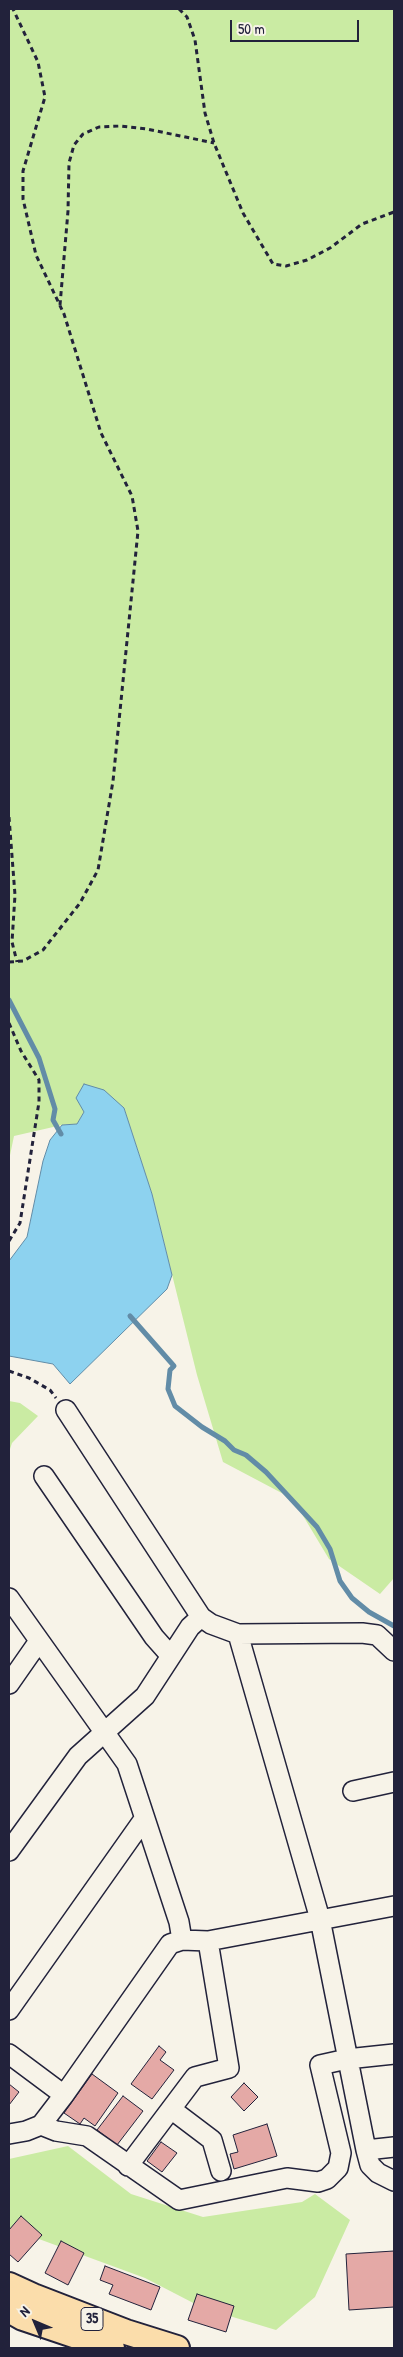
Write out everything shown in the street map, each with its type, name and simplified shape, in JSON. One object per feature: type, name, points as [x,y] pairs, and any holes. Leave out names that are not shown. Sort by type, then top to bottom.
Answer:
[{"type":"main road","name":"35","points":[[9,2284],[33,2296],[126,2332],[178,2348]]},
{"type":"main road","name":"35","points":[[9,2310],[112,2348]]},
{"type":"street","points":[[66,1410],[200,1617],[211,1624],[238,1634],[362,1632],[377,1635],[394,1651]]},
{"type":"street","points":[[44,1476],[154,1637],[170,1654]]},
{"type":"street","points":[[9,1598],[127,1764],[179,1922],[182,1940]]},
{"type":"street","points":[[9,1852],[78,1756],[145,1696],[170,1654],[190,1626],[200,1617]]},
{"type":"street","points":[[238,1634],[320,1919],[370,2165],[378,2173],[394,2181]]},
{"type":"street","points":[[9,1684],[39,1641]]},
{"type":"street","points":[[353,1791],[394,1782]]},
{"type":"street","points":[[9,2010],[144,1819]]},
{"type":"street","points":[[9,2134],[26,2131],[41,2125],[170,1944],[182,1940],[208,1941],[394,1906]]},
{"type":"street","points":[[128,2166],[195,2077],[229,2068],[208,1941]]},
{"type":"street","points":[[9,2054],[64,2095]]},
{"type":"street","points":[[41,2125],[87,2136],[179,2200],[286,2178],[318,2182],[327,2179],[338,2168],[341,2153],[320,2065],[347,2059],[394,2054]]},
{"type":"street","points":[[171,2109],[212,2140],[221,2171]]},
{"type":"street","points":[[366,2150],[394,2147]]},
{"type":"path","points":[[9,962],[23,961],[43,950],[62,929],[80,903],[98,870],[113,781],[138,531],[132,496],[101,433],[60,305],[36,255],[23,200],[24,171],[45,97],[38,62],[13,9]]},
{"type":"path","points":[[179,9],[188,16],[195,40],[205,114],[214,144],[243,213],[273,264],[286,266],[307,260],[330,248],[362,224],[394,212]]},
{"type":"path","points":[[60,305],[68,211],[69,163],[74,145],[83,134],[99,127],[121,126],[147,129],[214,144]]},
{"type":"path","points":[[9,817],[15,895],[12,942],[17,962]]},
{"type":"path","points":[[9,1023],[21,1051],[39,1080],[39,1102],[29,1177],[20,1223],[9,1241]]},
{"type":"path","points":[[9,1371],[29,1378],[50,1390],[66,1410]]},
{"type":"green space","points":[[9,9],[394,9],[394,1578],[380,1594],[329,1559],[293,1499],[223,1462],[197,1375],[152,1194],[124,1108],[84,1112],[77,1124],[62,1125],[14,1136],[9,1160]]},
{"type":"green space","points":[[9,1401],[20,1403],[38,1416],[12,1443],[9,1452]]},
{"type":"green space","points":[[68,2146],[131,2194],[203,2217],[302,2202],[315,2194],[350,2220],[315,2297],[276,2330],[203,2308],[145,2278],[9,2228],[9,2159]]},
{"type":"water","points":[[84,1084],[104,1090],[124,1108],[152,1194],[172,1275],[167,1289],[70,1384],[53,1364],[9,1356],[9,1261],[27,1237],[43,1161],[50,1140],[62,1125],[77,1124],[84,1112],[76,1098]]},
{"type":"building","points":[[159,2046],[166,2052],[160,2060],[174,2070],[152,2099],[131,2084]]},
{"type":"building","points":[[92,2074],[118,2093],[95,2126],[84,2118],[80,2124],[64,2113]]},
{"type":"building","points":[[244,2083],[258,2097],[244,2111],[231,2097]]},
{"type":"building","points":[[9,2084],[19,2092],[9,2105]]},
{"type":"building","points":[[123,2096],[143,2111],[117,2145],[97,2130]]},
{"type":"building","points":[[267,2124],[277,2156],[234,2169],[230,2154],[238,2152],[233,2135]]},
{"type":"building","points":[[161,2142],[177,2153],[162,2172],[147,2161]]},
{"type":"building","points":[[21,2216],[42,2235],[18,2262],[9,2254],[9,2230]]},
{"type":"building","points":[[61,2241],[84,2253],[68,2285],[45,2273]]},
{"type":"building","points":[[394,2251],[394,2307],[349,2310],[346,2254]]},
{"type":"building","points":[[105,2266],[160,2287],[151,2310],[109,2294],[113,2285],[100,2280]]},
{"type":"building","points":[[197,2294],[234,2306],[226,2332],[188,2320]]},
{"type":"waterway","points":[[9,1000],[39,1058],[55,1109],[53,1120],[61,1134]]},
{"type":"waterway","points":[[130,1316],[174,1366],[170,1370],[168,1389],[175,1406],[202,1427],[225,1441],[234,1450],[246,1455],[266,1472],[317,1527],[330,1549],[340,1581],[352,1598],[369,1612],[394,1626]]}]
